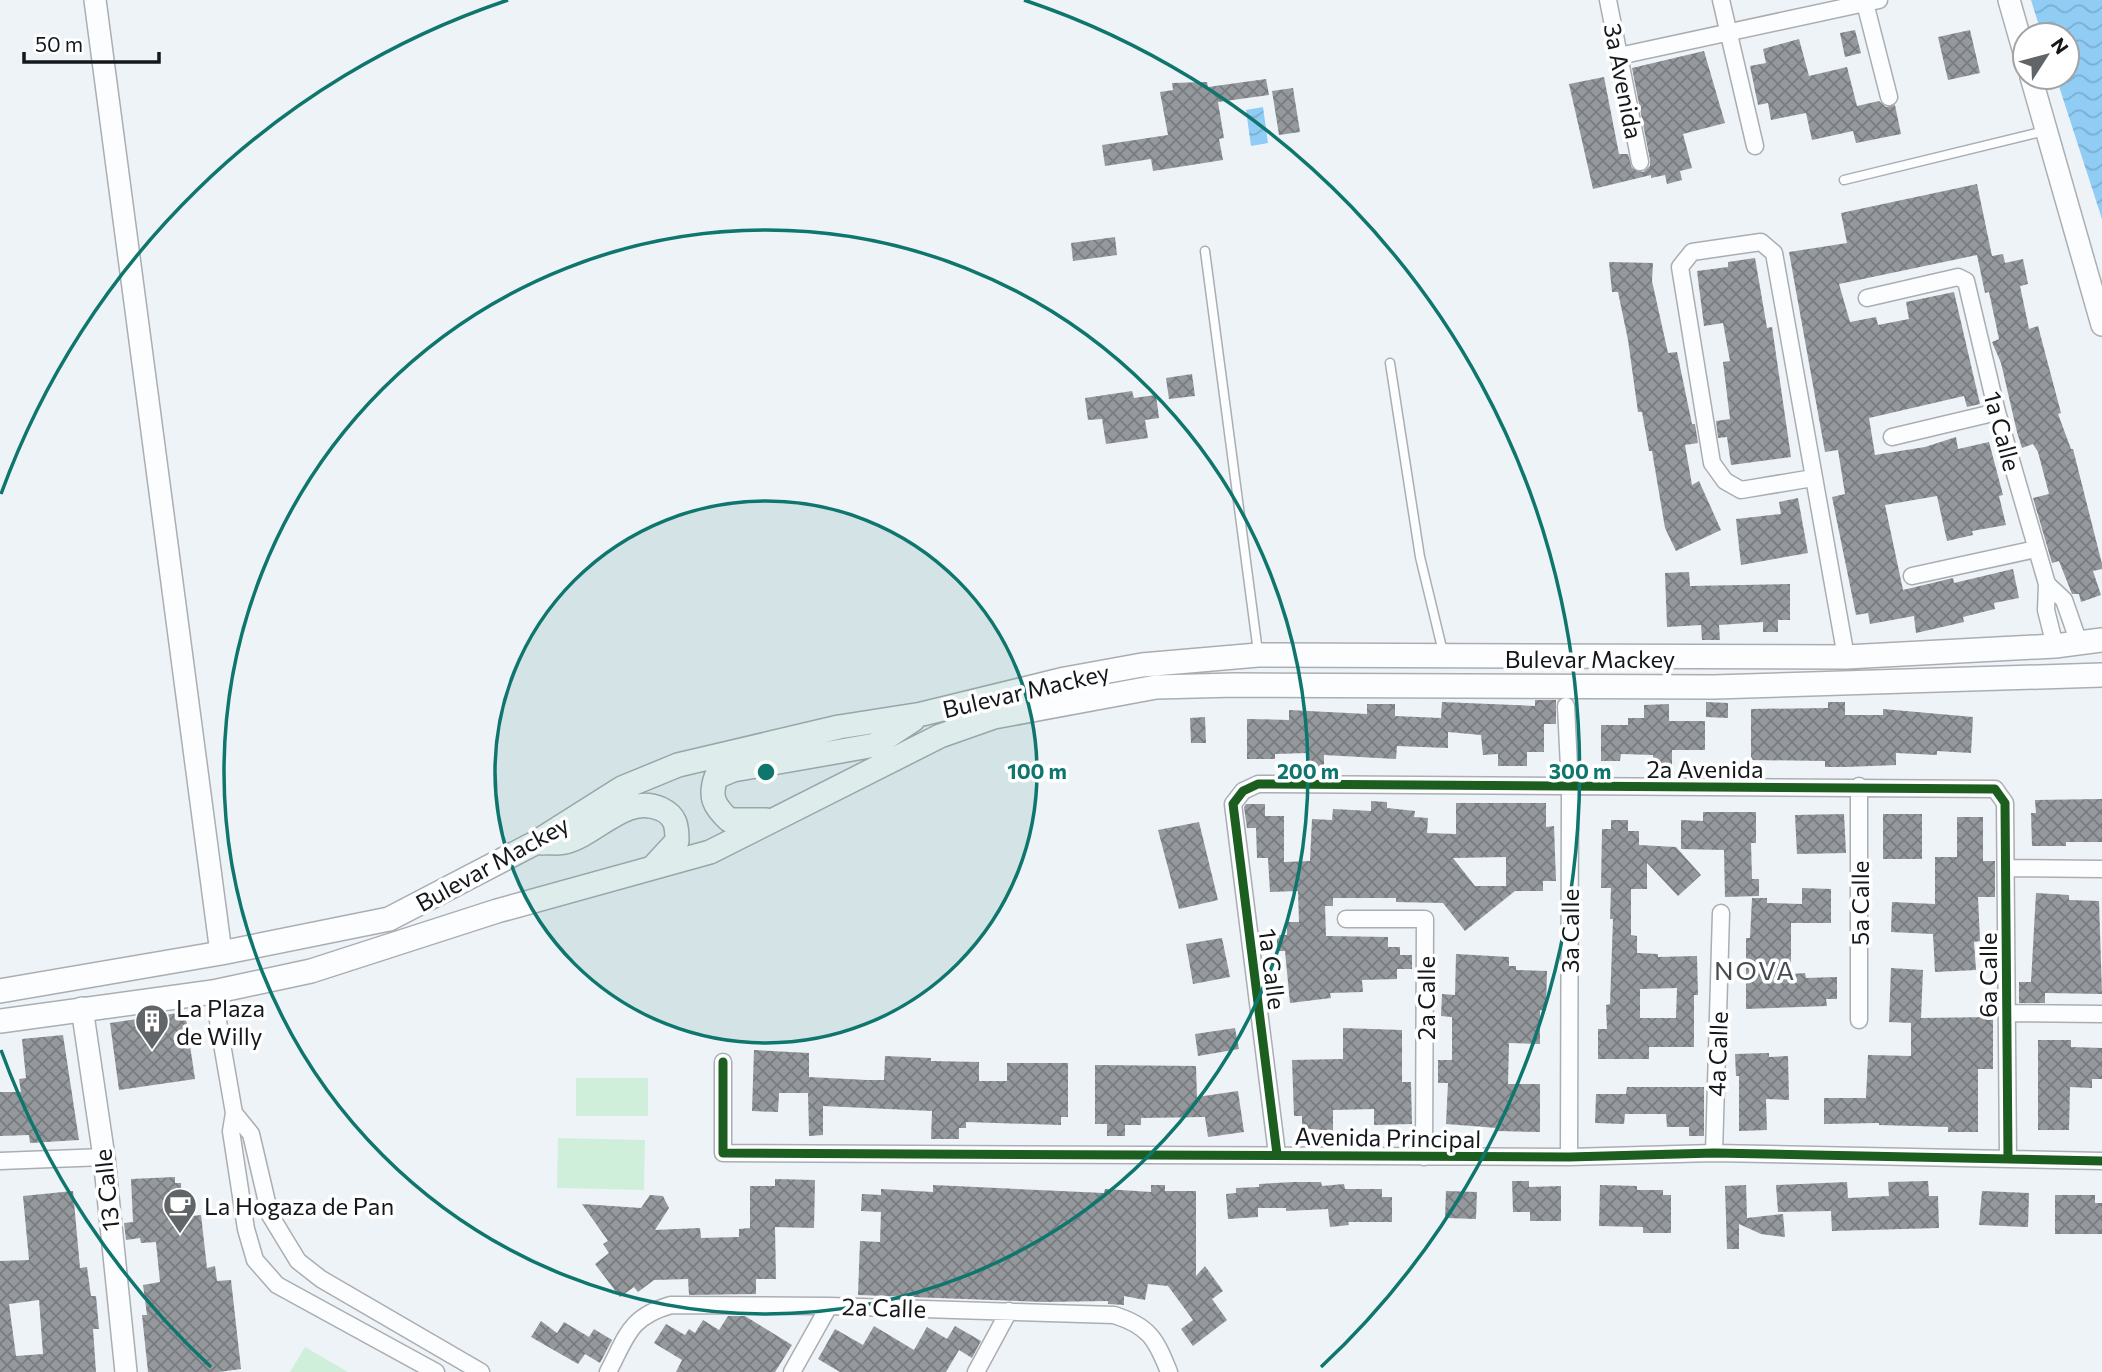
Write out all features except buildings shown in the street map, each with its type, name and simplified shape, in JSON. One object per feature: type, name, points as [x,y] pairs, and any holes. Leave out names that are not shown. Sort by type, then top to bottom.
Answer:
[{"type":"main road","name":"Bulevar Mackey","points":[[0,991],[221,953],[389,919],[535,843],[622,788],[678,765],[839,727],[922,714],[1065,679],[1142,665],[1258,655],[1444,658],[1846,657],[2055,646],[2102,640]]},
{"type":"main road","name":"Bulevar Mackey","points":[[0,1021],[213,992],[311,971],[497,911],[710,852],[768,820],[951,732],[994,717],[1156,687],[1714,687],[2102,675]]},
{"type":"main road","points":[[768,820],[729,820],[716,809],[712,797],[716,777],[733,770],[875,745],[922,714]]},
{"type":"main road","points":[[535,843],[565,842],[630,807],[653,805],[668,812],[677,823],[677,841],[653,867]]},
{"type":"street","points":[[95,0],[221,953]]},
{"type":"street","name":"3a Avenida","points":[[1608,0],[1640,162]]},
{"type":"street","points":[[1721,0],[1755,146]]},
{"type":"street","points":[[2009,0],[2015,21]]},
{"type":"street","points":[[1619,56],[1729,35],[1872,2],[1889,97]]},
{"type":"street","points":[[2035,91],[2102,325]]},
{"type":"street","points":[[1813,478],[1741,490],[1726,481],[1712,463],[1680,267],[1692,252],[1760,242],[1774,253],[1846,657]]},
{"type":"street","name":"1a Calle","points":[[1867,298],[1962,278],[1997,412],[2047,584],[2046,610],[2055,646]]},
{"type":"street","points":[[1892,437],[1997,412]]},
{"type":"street","points":[[1912,576],[2036,549]]},
{"type":"street","name":"1a Calle","points":[[2047,584],[2064,600],[2079,643]]},
{"type":"street","name":"3a Calle","points":[[1566,705],[1570,788],[1569,1157]]},
{"type":"street","name":"2a Avenida","points":[[1243,791],[1258,784],[1570,788],[1859,786],[1988,788],[2000,793]]},
{"type":"street","name":"5a Calle","points":[[1859,786],[1859,1020]]},
{"type":"street","name":"1a Calle","points":[[1243,791],[1233,804],[1277,1154]]},
{"type":"street","name":"6a Calle","points":[[2000,793],[2005,803],[2007,868],[2008,1158]]},
{"type":"street","points":[[2007,868],[2102,869]]},
{"type":"street","name":"4a Calle","points":[[1714,1153],[1721,913]]},
{"type":"street","name":"2a Calle","points":[[1346,919],[1425,919],[1424,1157]]},
{"type":"street","points":[[213,992],[234,1113],[231,1130],[246,1229],[255,1260],[277,1285],[436,1372]]},
{"type":"street","name":"13 Calle","points":[[82,1008],[104,1157],[126,1372]]},
{"type":"street","points":[[2006,1013],[2102,1014]]},
{"type":"street","name":"Avenida Principal","points":[[723,1062],[723,1153],[1277,1154],[1424,1157],[1714,1153],[2102,1161]]},
{"type":"street","points":[[234,1113],[251,1134],[270,1215],[298,1261],[321,1279],[481,1372]]},
{"type":"street","points":[[0,1161],[104,1157]]},
{"type":"street","name":"2a Calle","points":[[608,1372],[630,1329],[646,1312],[671,1305],[829,1306],[1114,1315],[1139,1323],[1157,1343],[1167,1371]]},
{"type":"street","points":[[792,1372],[829,1306]]},
{"type":"street","points":[[976,1372],[1009,1311]]},
{"type":"lane","points":[[1844,180],[2046,130]]},
{"type":"lane","points":[[1205,251],[1258,655]]},
{"type":"lane","points":[[1390,363],[1420,557],[1444,658]]},
{"type":"green space","points":[[576,1078],[648,1078],[648,1116],[576,1116]]},
{"type":"green space","points":[[558,1138],[645,1140],[644,1190],[557,1188]]},
{"type":"green space","points":[[305,1347],[348,1372],[290,1372]]},
{"type":"water","points":[[2031,0],[2102,0],[2102,219],[2061,91],[2081,91],[2081,21],[2038,21]]},
{"type":"water","points":[[1263,107],[1268,143],[1251,146],[1246,110]]},
{"type":"cycle path","points":[[1277,1154],[1233,804],[1243,791],[1258,784],[1995,789],[2005,803],[2008,1158]]},
{"type":"cycle path","points":[[723,1062],[723,1153],[1569,1157],[1714,1153],[2102,1161]]},
{"type":"place","name":"La Plaza de Willy","points":[[152,1051]]},
{"type":"place","name":"La Hogaza de Pan","points":[[180,1235]]},
{"type":"district","name":"NOVA","points":[[1755,969]]}]
